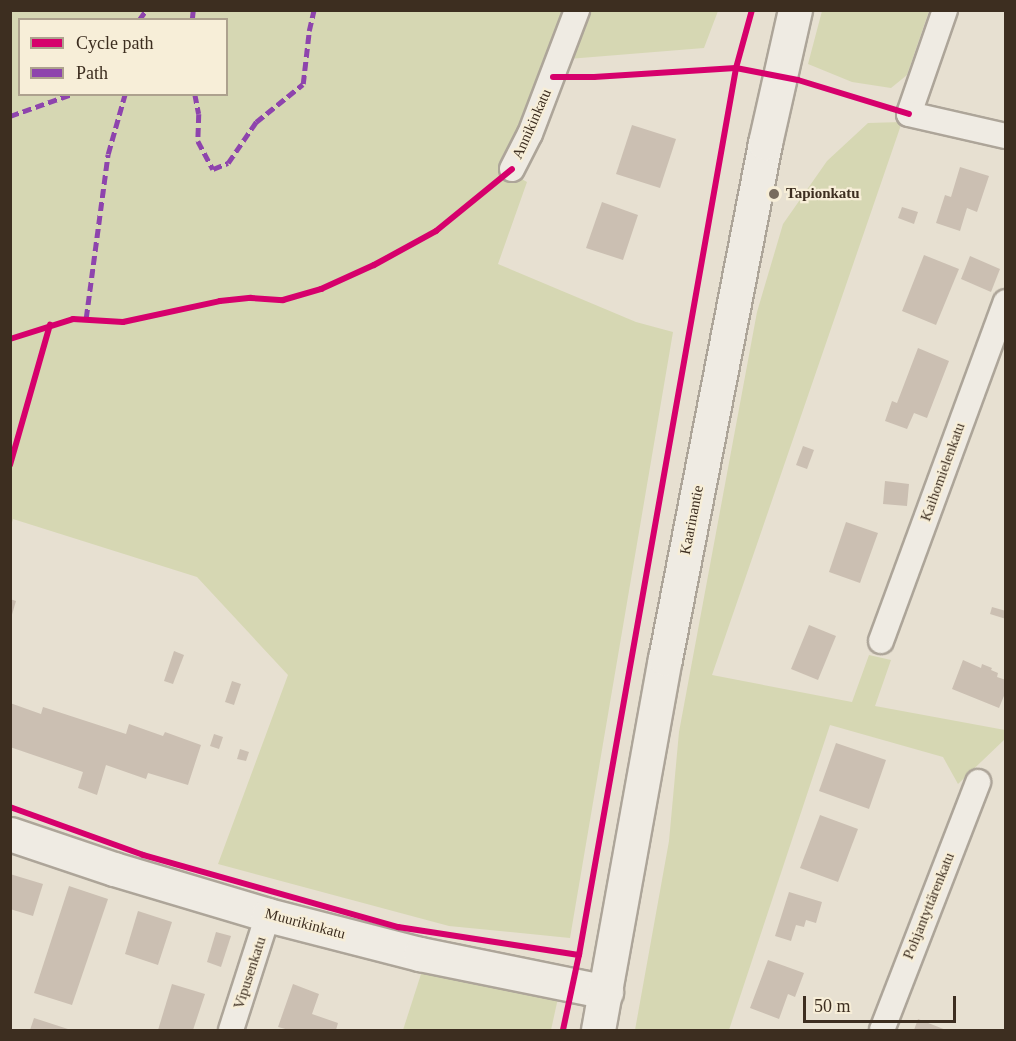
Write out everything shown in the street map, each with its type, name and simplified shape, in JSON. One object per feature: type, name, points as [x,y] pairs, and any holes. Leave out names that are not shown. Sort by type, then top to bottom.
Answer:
[{"type":"main road","name":"Kaarinantie","points":[[598,1030],[665,659],[765,143],[795,10]]},
{"type":"main road","name":"Muurikinkatu","points":[[10,834],[114,869],[268,915],[482,968],[606,992]]},
{"type":"street","name":"Annikinkatu","points":[[512,169],[530,134],[577,10]]},
{"type":"street","points":[[945,10],[909,114],[1005,136]]},
{"type":"street","name":"Kaihomielenkatu","points":[[881,641],[1005,302]]},
{"type":"street","name":"Pohjantyttärenkatu","points":[[882,1030],[978,782]]},
{"type":"street","name":"Vipusenkatu","points":[[231,1030],[268,915]]},
{"type":"green space","points":[[822,10],[929,11],[907,75],[891,88],[852,82],[808,64]]},
{"type":"green space","points":[[11,11],[566,11],[504,169],[527,182],[498,264],[636,322],[673,332],[570,938],[449,926],[218,864],[288,675],[197,577],[13,519],[11,526]]},
{"type":"green space","points":[[585,11],[718,11],[704,48],[568,59]]},
{"type":"green space","points":[[902,122],[712,675],[852,702],[869,655],[891,660],[875,706],[1005,730],[1005,739],[958,784],[943,757],[830,725],[729,1030],[635,1030],[669,841],[679,732],[757,312],[783,224],[827,161],[868,123]]},
{"type":"green space","points":[[422,971],[558,998],[551,1030],[403,1030]]},
{"type":"building","points":[[632,125],[676,139],[660,188],[616,174]]},
{"type":"building","points":[[960,167],[989,176],[977,212],[967,208],[960,231],[936,223],[945,195],[951,197]]},
{"type":"building","points":[[602,202],[638,215],[623,260],[586,248]]},
{"type":"building","points":[[902,207],[918,212],[914,224],[898,218]]},
{"type":"building","points":[[924,255],[959,269],[936,325],[902,311]]},
{"type":"building","points":[[970,256],[1000,269],[991,292],[961,279]]},
{"type":"building","points":[[918,348],[949,361],[927,418],[914,413],[907,429],[885,421],[892,401],[897,403]]},
{"type":"building","points":[[803,446],[814,450],[807,469],[796,465]]},
{"type":"building","points":[[885,481],[909,484],[907,506],[883,504]]},
{"type":"building","points":[[846,522],[878,533],[860,583],[829,572]]},
{"type":"building","points":[[10,599],[16,601],[11,618],[10,618]]},
{"type":"building","points":[[992,607],[1006,611],[1006,619],[990,614]]},
{"type":"building","points":[[809,625],[836,636],[818,680],[791,669]]},
{"type":"building","points":[[174,651],[184,655],[173,684],[164,681]]},
{"type":"building","points":[[963,660],[981,668],[982,664],[992,668],[991,670],[998,673],[997,677],[1006,680],[1006,691],[999,708],[952,689]]},
{"type":"building","points":[[232,681],[241,684],[234,705],[225,702]]},
{"type":"building","points":[[10,703],[41,714],[43,707],[126,734],[129,724],[163,736],[165,732],[201,745],[188,785],[148,773],[146,779],[106,765],[97,795],[78,788],[83,772],[10,747]]},
{"type":"building","points":[[214,734],[223,737],[219,749],[210,746]]},
{"type":"building","points":[[836,743],[886,760],[869,809],[819,791]]},
{"type":"building","points":[[240,749],[249,752],[246,761],[237,759]]},
{"type":"building","points":[[820,815],[858,829],[838,882],[800,868]]},
{"type":"building","points":[[10,874],[43,884],[33,916],[10,909]]},
{"type":"building","points":[[69,886],[108,899],[72,1005],[34,993]]},
{"type":"building","points":[[789,892],[822,902],[816,923],[806,920],[804,927],[796,925],[791,941],[775,936]]},
{"type":"building","points":[[138,911],[172,922],[158,965],[125,954]]},
{"type":"building","points":[[216,932],[231,936],[221,967],[207,962]]},
{"type":"building","points":[[768,960],[804,973],[795,997],[788,994],[779,1019],[750,1008]]},
{"type":"building","points":[[172,984],[205,994],[193,1030],[158,1030]]},
{"type":"building","points":[[293,984],[319,994],[312,1014],[338,1023],[336,1030],[289,1030],[278,1027]]},
{"type":"building","points":[[34,1018],[71,1030],[30,1030]]},
{"type":"building","points":[[918,1019],[946,1030],[914,1030]]},
{"type":"marked path","points":[[140,18],[146,10]]},
{"type":"marked path","points":[[192,18],[193,10]]},
{"type":"marked path","points":[[195,96],[199,114],[198,141],[213,169],[228,163],[256,122],[303,84],[309,31],[314,10]]},
{"type":"marked path","points":[[10,116],[66,96]]},
{"type":"marked path","points":[[86,318],[108,154],[124,96]]},
{"type":"cycle path","points":[[563,1030],[579,955],[736,68],[752,10]]},
{"type":"cycle path","points":[[553,77],[594,77],[736,68],[798,80],[909,114]]},
{"type":"cycle path","points":[[10,339],[73,319],[123,322],[220,301],[251,298],[283,300],[321,289],[374,265],[436,231],[512,169]]},
{"type":"cycle path","points":[[10,465],[50,325]]},
{"type":"cycle path","points":[[10,807],[143,855],[398,927],[579,955]]},
{"type":"place","name":"Tapionkatu","points":[[774,194]]}]
